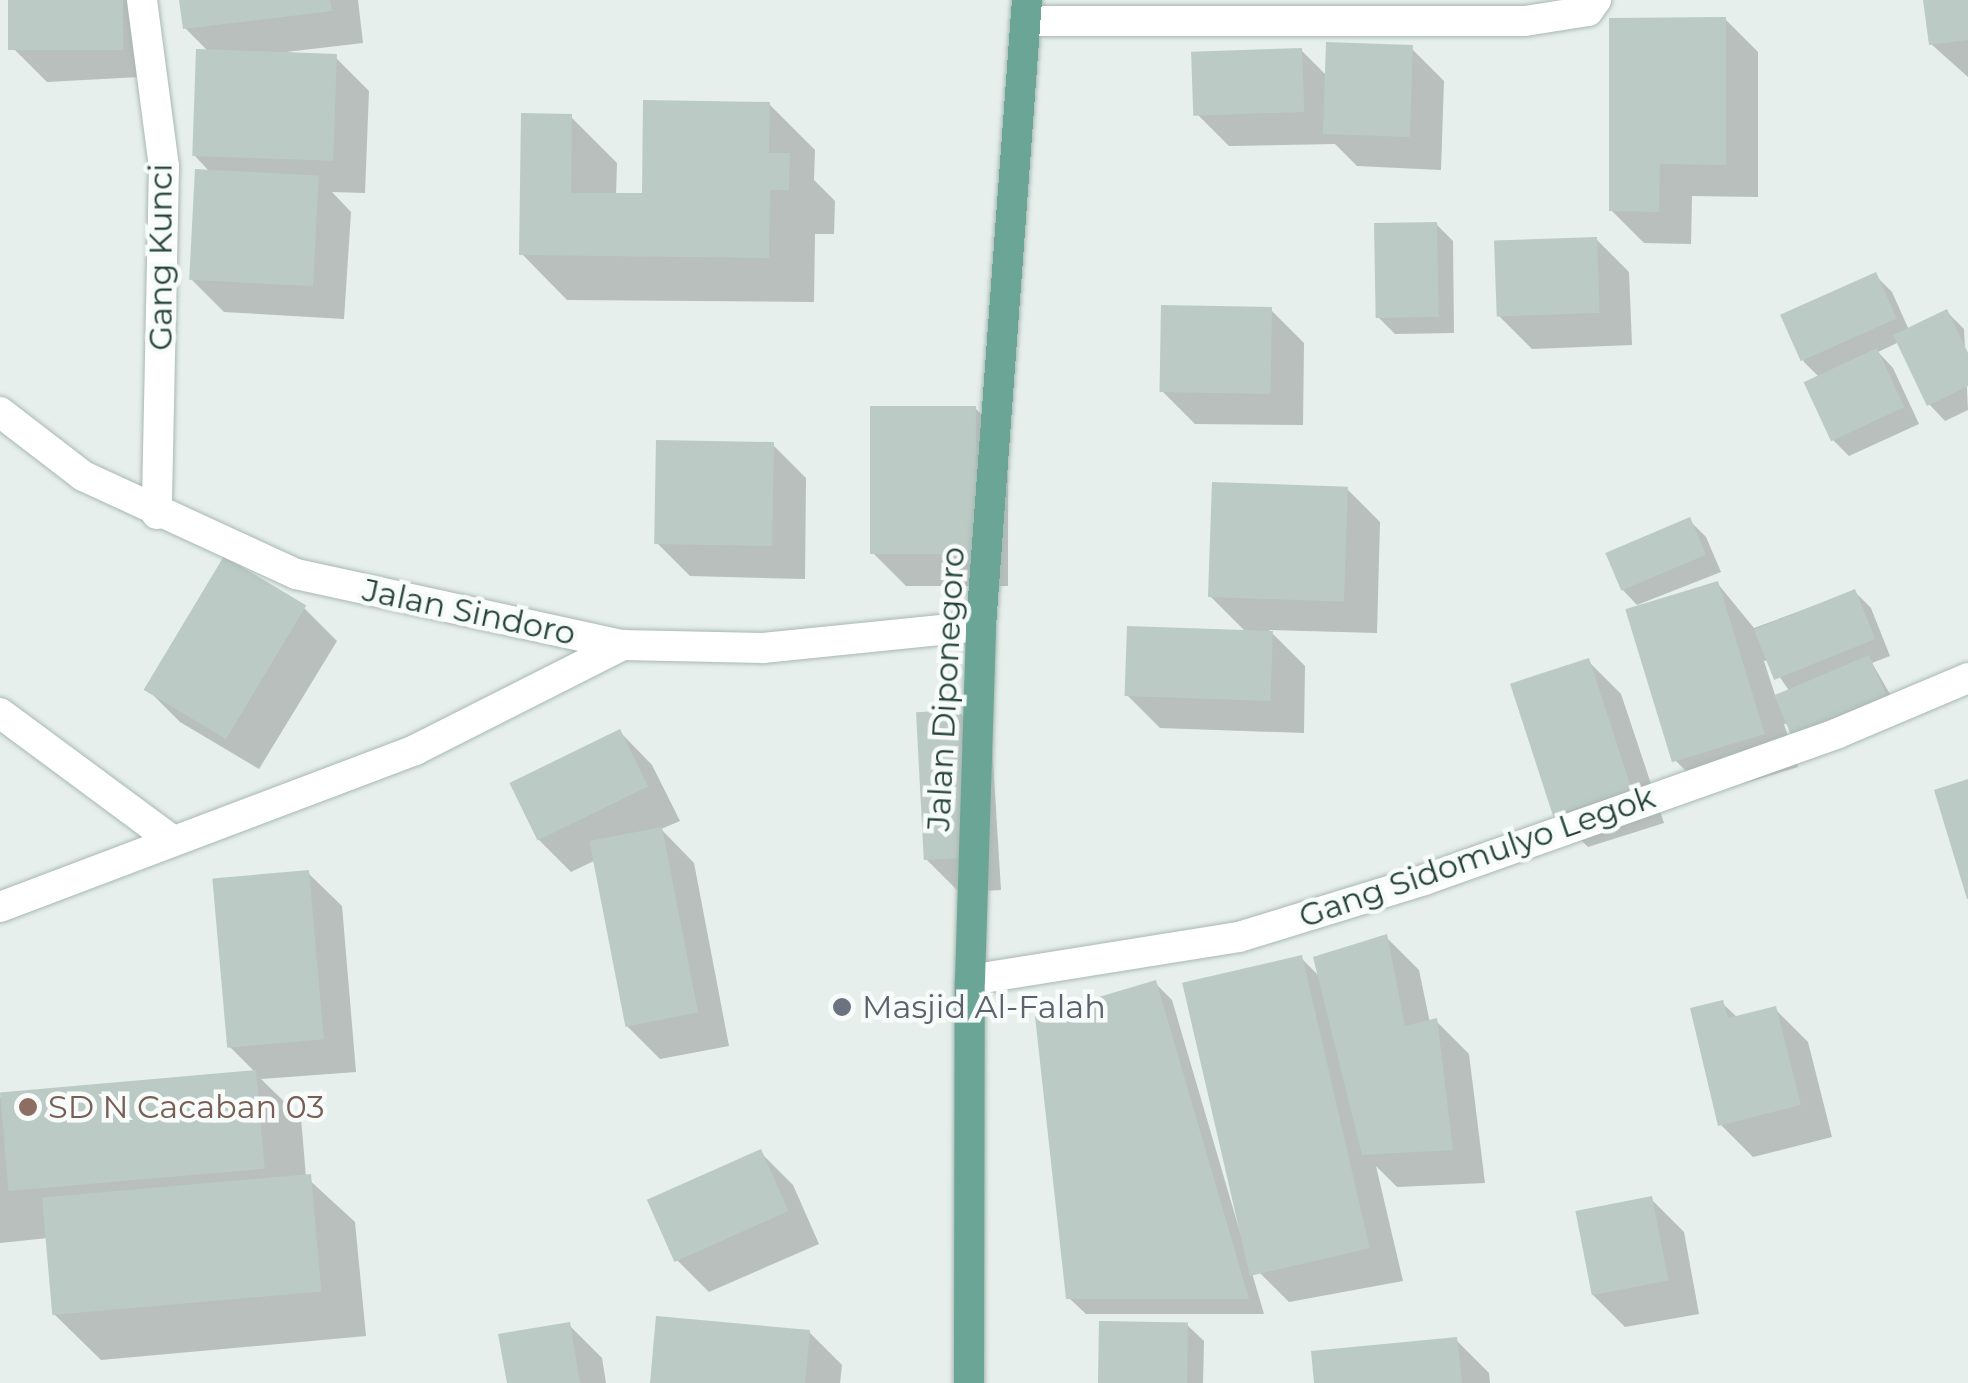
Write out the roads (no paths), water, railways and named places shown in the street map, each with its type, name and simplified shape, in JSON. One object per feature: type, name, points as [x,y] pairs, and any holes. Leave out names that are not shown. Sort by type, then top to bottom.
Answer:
[{"type":"main road","name":"Jalan Diponegoro","points":[[969,1383],[970,980],[981,626],[1026,10]]},
{"type":"street","name":"Gang Kunci","points":[[142,0],[164,166],[156,514]]},
{"type":"street","points":[[1026,10],[1525,20],[1588,11],[1596,0]]},
{"type":"street","name":"Jalan Sindoro","points":[[0,412],[83,476],[156,514],[296,574],[622,646],[763,648],[981,626]]},
{"type":"street","points":[[0,908],[170,839],[416,750],[622,646]]},
{"type":"street","name":"Gang Sidomulyo Legok","points":[[970,980],[1257,931],[1424,880],[1838,733],[1968,678]]},
{"type":"street","points":[[0,714],[170,839]]},
{"type":"place","name":"Masjid Al-Falah","points":[[842,1007]]},
{"type":"place","name":"SD N Cacaban 03","points":[[28,1107]]}]
